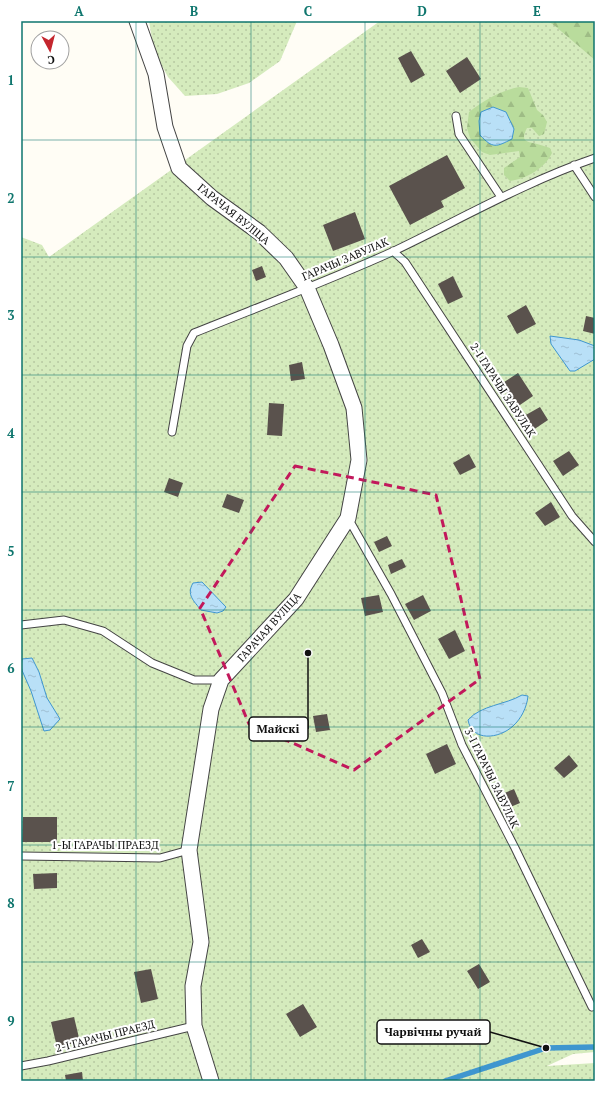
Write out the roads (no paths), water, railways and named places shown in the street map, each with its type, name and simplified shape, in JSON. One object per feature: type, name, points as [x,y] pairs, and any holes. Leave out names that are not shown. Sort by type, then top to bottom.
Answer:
[{"type":"street","name":"ГАРАЧАЯ ВУЛІЦА","points":[[137,21],[156,74],[165,127],[179,168],[212,198],[259,232],[286,258],[307,288],[331,345],[354,408],[359,460],[348,518],[296,599],[221,680],[211,709],[189,850],[200,942],[192,986],[194,1026],[211,1081]]},
{"type":"lane","points":[[456,116],[459,134],[501,197]]},
{"type":"lane","name":"ГАРАЧЫ ЗАВУЛАК","points":[[172,432],[187,346],[194,333],[307,288],[394,251],[501,197],[574,165],[595,158]]},
{"type":"lane","points":[[574,165],[595,197]]},
{"type":"lane","name":"2-І ГАРАЧЫ ЗАВУЛАК","points":[[394,251],[405,262],[572,516],[595,542]]},
{"type":"lane","name":"3-І ГАРАЧЫ ЗАВУЛАК","points":[[348,518],[391,594],[442,693],[462,745],[515,848],[592,1007]]},
{"type":"lane","points":[[21,625],[64,620],[103,631],[152,663],[194,680],[221,680]]},
{"type":"lane","name":"1-Ы ГАРАЧЫ ПРАЕЗД","points":[[21,856],[160,858],[189,850]]},
{"type":"lane","name":"2-І ГАРАЧЫ ПРАЕЗД","points":[[21,1066],[48,1061],[194,1026]]},
{"type":"water","points":[[493,107],[506,112],[514,129],[512,139],[498,145],[488,143],[480,135],[479,121],[481,112]]},
{"type":"water","points":[[550,336],[579,340],[595,346],[595,359],[575,371],[570,371],[551,344]]},
{"type":"water","points":[[202,582],[226,607],[223,611],[217,613],[201,610],[194,601],[190,591],[191,587],[193,583]]},
{"type":"water","points":[[32,658],[39,672],[47,698],[60,719],[50,730],[44,731],[31,691],[21,668],[22,659]]},
{"type":"water","points":[[522,695],[528,696],[525,708],[519,720],[501,734],[494,736],[480,735],[471,727],[468,720],[473,715],[486,708]]},
{"type":"waterway","points":[[445,1081],[546,1048],[595,1047]]},
{"type":"place","name":"Майскі","points":[[308,653]]},
{"type":"place","name":"Чарвічны ручай","points":[[546,1048]]}]
